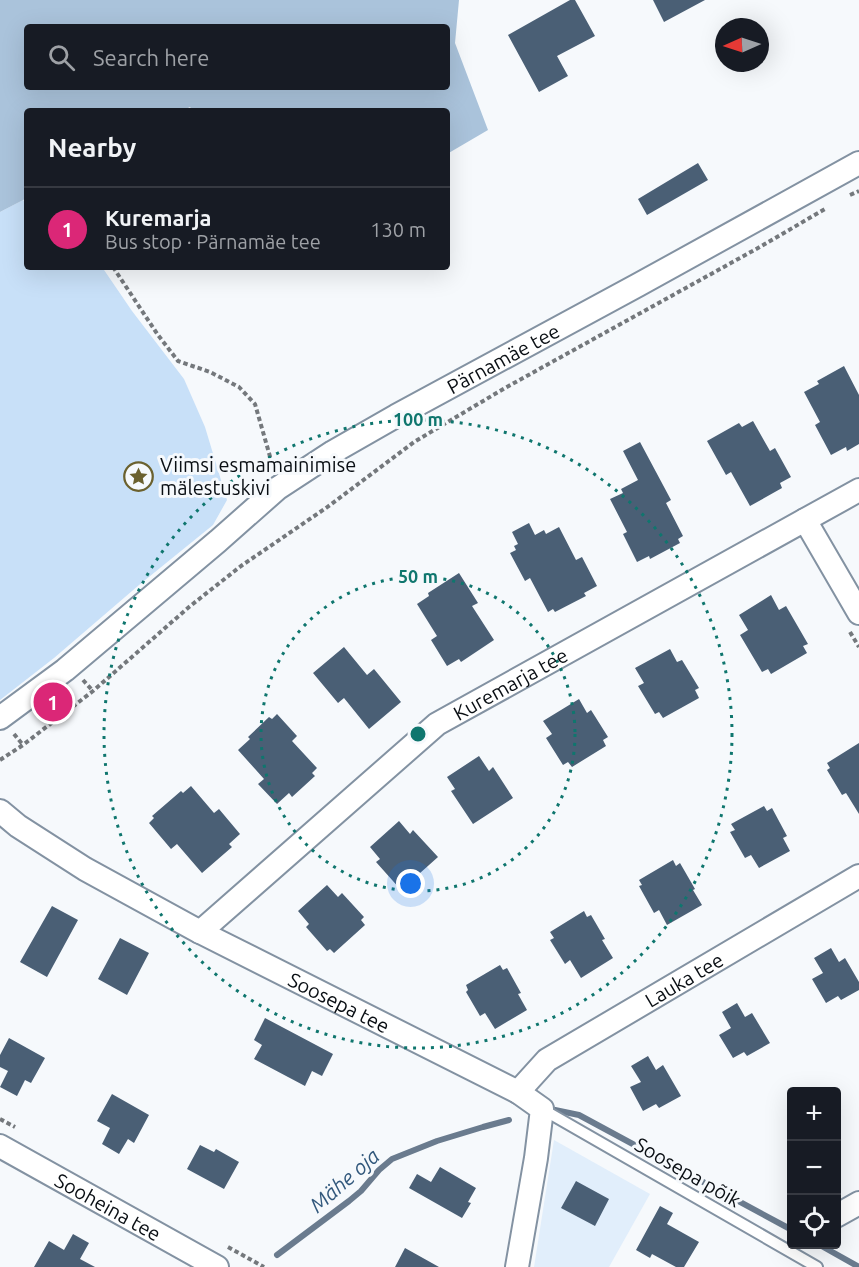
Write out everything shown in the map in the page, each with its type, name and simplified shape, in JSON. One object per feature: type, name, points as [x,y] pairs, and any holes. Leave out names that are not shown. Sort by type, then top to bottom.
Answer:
[{"type":"street","name":"Pärnamäe tee","points":[[7,725],[65,670],[278,488],[333,452],[396,416],[859,163]]},
{"type":"street","name":"Kuremarja tee","points":[[200,932],[437,724],[859,490]]},
{"type":"street","points":[[805,520],[859,613]]},
{"type":"street","name":"Soosepa tee","points":[[0,810],[18,826],[85,869],[200,932],[518,1092],[542,1109]]},
{"type":"street","name":"Lauka tee","points":[[518,1092],[547,1060],[859,876]]},
{"type":"street","points":[[517,1267],[542,1109]]},
{"type":"street","name":"Sooheina tee","points":[[0,1146],[217,1267]]},
{"type":"street","points":[[841,1214],[859,1203]]},
{"type":"lane","name":"Soosepa põik","points":[[542,1109],[817,1267]]},
{"type":"path","points":[[849,196],[859,190]]},
{"type":"path","points":[[0,760],[93,691],[189,607],[241,566],[326,508],[414,442],[505,388],[828,207]]},
{"type":"path","points":[[115,270],[178,361],[210,372],[239,387],[255,404],[278,488]]},
{"type":"path","points":[[7,725],[23,745]]},
{"type":"shaded area","points":[[0,0],[459,0],[455,43],[488,130],[450,152],[450,108],[24,108],[24,200],[0,212]]},
{"type":"shaded area","points":[[24,201],[24,270],[104,270],[184,379],[205,427],[227,500],[213,525],[54,658],[0,700],[0,212]]},
{"type":"shaded area","points":[[554,1140],[650,1194],[609,1267],[534,1267]]},
{"type":"building","points":[[570,0],[575,0],[595,36],[557,56],[568,76],[539,92],[508,35]]},
{"type":"building","points":[[653,0],[705,0],[664,22]]},
{"type":"building","points":[[698,163],[708,180],[647,215],[638,199]]},
{"type":"building","points":[[844,366],[859,395],[859,444],[847,451],[846,447],[831,455],[815,425],[820,422],[804,392],[819,384],[817,381]]},
{"type":"building","points":[[753,421],[770,451],[775,448],[791,477],[780,483],[782,488],[750,506],[731,472],[726,475],[707,441],[739,423],[742,427]]},
{"type":"building","points":[[640,442],[671,500],[666,503],[683,536],[678,539],[680,543],[650,559],[649,556],[637,562],[623,534],[627,532],[610,499],[623,493],[621,489],[638,480],[623,451]]},
{"type":"building","points":[[529,523],[535,535],[544,530],[546,534],[559,527],[576,560],[582,557],[597,586],[584,593],[586,596],[555,612],[553,609],[548,612],[530,578],[525,581],[510,553],[516,550],[514,546],[518,544],[512,532]]},
{"type":"building","points":[[459,573],[478,603],[472,606],[494,640],[461,662],[459,659],[447,666],[431,640],[437,636],[417,604],[429,596],[428,593]]},
{"type":"building","points":[[771,595],[779,610],[786,606],[808,644],[803,646],[807,653],[771,674],[768,669],[762,672],[740,635],[748,630],[739,615]]},
{"type":"building","points":[[344,647],[367,675],[374,669],[401,702],[369,729],[344,698],[338,703],[313,673]]},
{"type":"building","points":[[670,649],[677,662],[682,660],[699,688],[695,690],[699,698],[663,718],[659,712],[655,714],[638,686],[644,683],[635,668]]},
{"type":"building","points":[[579,699],[587,713],[591,710],[608,737],[603,740],[606,746],[572,767],[568,762],[563,765],[546,738],[552,734],[543,721]]},
{"type":"building","points":[[277,714],[297,736],[292,741],[317,768],[312,773],[315,776],[292,797],[289,793],[277,804],[258,784],[264,779],[238,750],[269,717],[272,719]]},
{"type":"building","points":[[859,743],[859,814],[846,793],[842,795],[827,770],[830,768],[827,763]]},
{"type":"building","points":[[479,756],[489,771],[493,767],[513,798],[473,824],[451,791],[455,789],[447,777]]},
{"type":"building","points":[[191,786],[214,813],[219,809],[240,834],[229,844],[232,847],[202,873],[177,844],[171,849],[149,823],[154,818],[152,816],[181,791],[183,793]]},
{"type":"building","points":[[764,806],[767,811],[772,808],[787,836],[783,838],[790,851],[759,868],[751,855],[745,858],[730,832],[735,830],[731,824]]},
{"type":"building","points":[[399,821],[410,834],[413,830],[438,857],[401,890],[376,862],[380,859],[370,847]]},
{"type":"building","points":[[673,860],[676,866],[680,863],[702,905],[667,925],[659,910],[654,913],[639,886],[642,885],[639,880]]},
{"type":"building","points":[[327,885],[338,897],[342,893],[364,917],[361,920],[365,925],[334,953],[330,949],[327,951],[306,927],[309,924],[298,911]]},
{"type":"building","points":[[52,906],[78,920],[47,977],[20,962]]},
{"type":"building","points":[[584,911],[587,917],[591,915],[613,958],[581,978],[570,960],[565,964],[550,940],[554,938],[550,932]]},
{"type":"building","points":[[120,938],[149,953],[127,995],[98,979]]},
{"type":"building","points":[[831,948],[839,962],[845,958],[859,982],[859,990],[841,1000],[838,996],[826,1003],[812,979],[823,973],[814,958]]},
{"type":"building","points":[[500,965],[503,970],[507,968],[521,993],[518,994],[527,1010],[495,1029],[485,1013],[480,1016],[466,992],[468,990],[466,985]]},
{"type":"building","points":[[737,1003],[745,1017],[752,1013],[770,1043],[747,1056],[744,1052],[733,1058],[719,1035],[731,1028],[722,1012]]},
{"type":"building","points":[[265,1018],[333,1054],[322,1076],[312,1071],[305,1086],[254,1059],[262,1045],[254,1040]]},
{"type":"building","points":[[9,1038],[45,1058],[31,1083],[25,1080],[17,1096],[0,1087],[8,1071],[0,1067],[0,1055]]},
{"type":"building","points":[[648,1056],[656,1070],[663,1065],[681,1096],[659,1108],[656,1104],[643,1111],[630,1087],[641,1082],[631,1066]]},
{"type":"building","points":[[112,1094],[149,1115],[134,1143],[128,1139],[119,1154],[102,1144],[110,1128],[97,1121]]},
{"type":"building","points":[[200,1145],[214,1152],[216,1149],[239,1162],[224,1189],[187,1169]]},
{"type":"building","points":[[440,1167],[476,1188],[468,1202],[471,1203],[462,1218],[409,1188],[417,1174],[431,1182]]},
{"type":"building","points":[[576,1181],[609,1199],[595,1226],[561,1208]]},
{"type":"building","points":[[660,1206],[673,1213],[667,1224],[699,1242],[684,1267],[676,1267],[652,1254],[650,1258],[636,1250]]},
{"type":"building","points":[[73,1234],[89,1243],[80,1259],[95,1267],[34,1267],[49,1241],[64,1250]]},
{"type":"building","points":[[405,1248],[439,1267],[395,1267]]},
{"type":"waterway","name":"Mähe oja","points":[[555,1110],[579,1115],[787,1227]]},
{"type":"waterway","name":"Mähe oja","points":[[277,1255],[361,1191],[392,1159],[437,1141],[509,1120]]},
{"type":"waterway","name":"Mähe oja","points":[[827,1249],[859,1267]]},
{"type":"place","name":"Viimsi esmamainimise mälestuskivi","points":[[139,476]]},
{"type":"place","name":"Kuremarja","points":[[53,702]]}]
